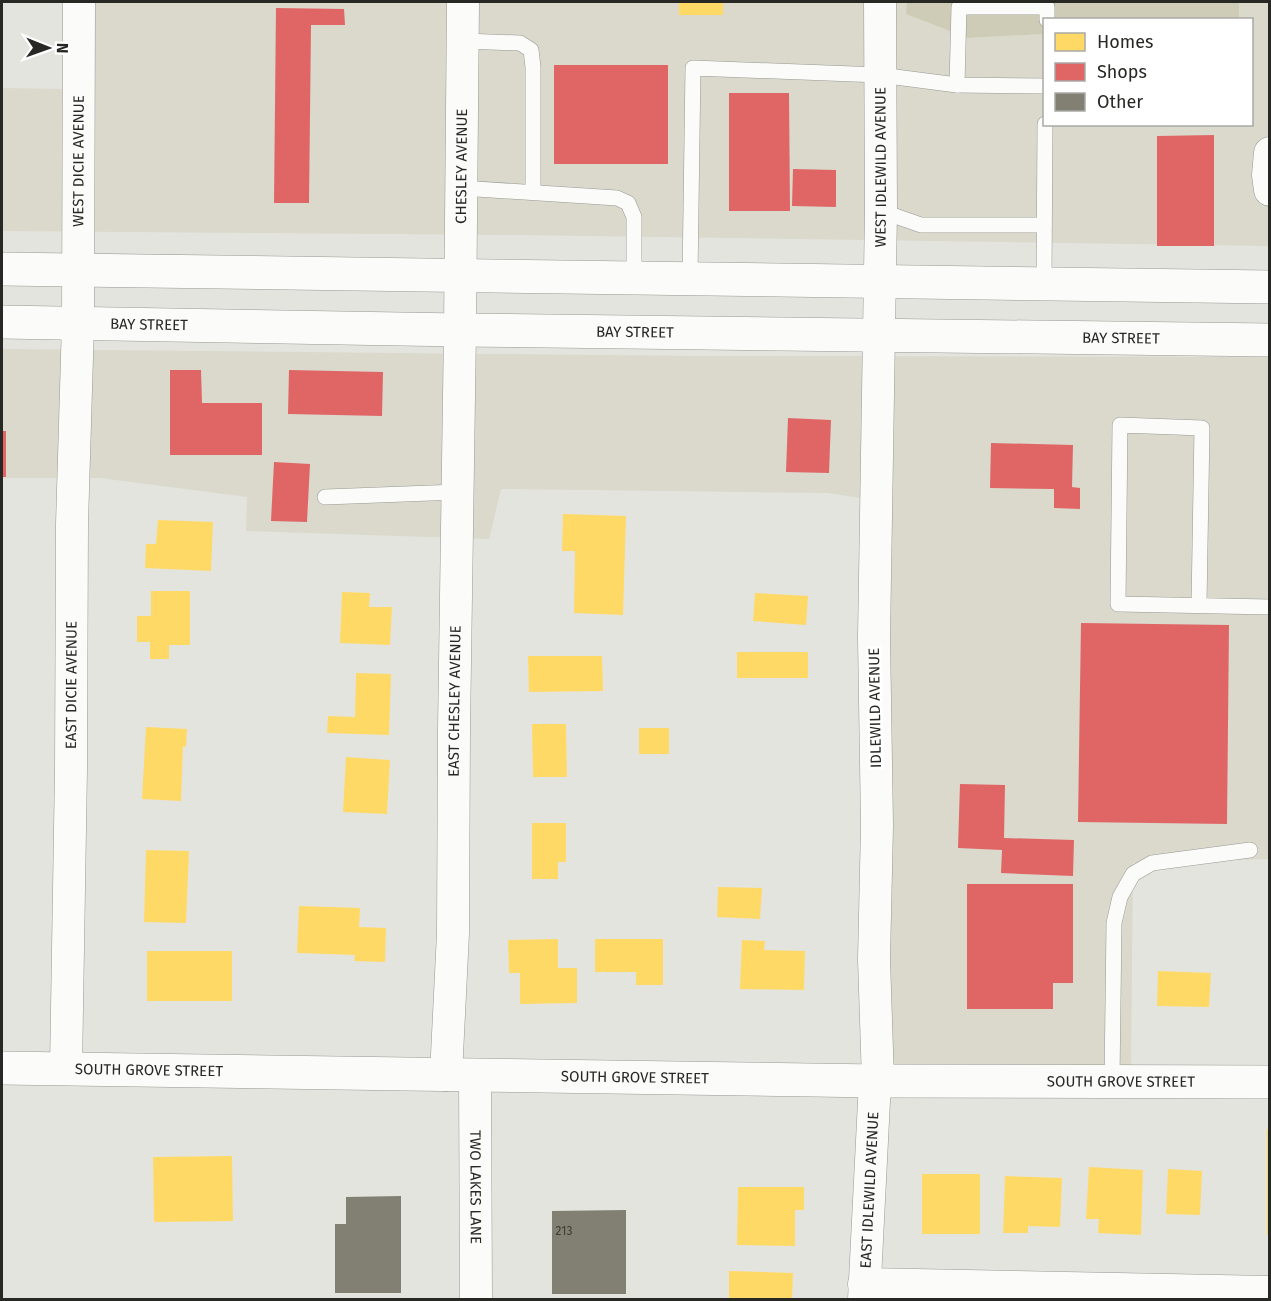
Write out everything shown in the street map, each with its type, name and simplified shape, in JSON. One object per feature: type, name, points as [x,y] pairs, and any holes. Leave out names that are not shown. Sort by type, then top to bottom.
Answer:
[{"type":"main road","points":[[2,269],[1269,287]]},
{"type":"main road","name":"BAY STREET","points":[[2,322],[1269,340]]},
{"type":"main road","name":"SOUTH GROVE STREET","points":[[2,1068],[66,1058],[460,1075],[877,1081],[1269,1082]]},
{"type":"street","name":"WEST DICIE AVENUE","points":[[78,323],[80,2]]},
{"type":"street","name":"CHESLEY AVENUE","points":[[460,330],[463,2]]},
{"type":"street","name":"WEST IDLEWILD AVENUE","points":[[880,2],[880,335]]},
{"type":"street","points":[[1269,153],[1269,190]]},
{"type":"street","name":"EAST DICIE AVENUE","points":[[66,1058],[72,524],[78,323]]},
{"type":"street","name":"EAST CHESLEY AVENUE","points":[[460,330],[453,933],[460,1075]]},
{"type":"street","name":"IDLEWILD AVENUE","points":[[877,1081],[874,958],[877,826],[874,638],[880,335]]},
{"type":"street","name":"TWO LAKES LANE","points":[[460,1075],[477,1299]]},
{"type":"street","name":"EAST IDLEWILD AVENUE","points":[[864,1292],[877,1081]]},
{"type":"street","points":[[864,1292],[1202,1295],[1269,1293]]},
{"type":"lane","points":[[957,85],[959,7],[1047,7],[1047,18]]},
{"type":"lane","points":[[463,41],[520,43],[531,50],[533,192]]},
{"type":"lane","points":[[690,278],[693,68],[880,75],[957,85],[1043,86]]},
{"type":"lane","points":[[1044,283],[1045,126]]},
{"type":"lane","points":[[461,188],[617,198],[628,203],[634,217],[634,278]]},
{"type":"lane","points":[[881,211],[921,225],[1044,225]]},
{"type":"lane","points":[[1199,605],[1202,428],[1120,425],[1118,604],[1269,607]]},
{"type":"lane","points":[[325,497],[458,492]]},
{"type":"lane","points":[[1112,1081],[1114,923],[1120,897],[1133,874],[1152,863],[1250,850]]},
{"type":"shaded area","points":[[85,2],[907,2],[907,14],[968,38],[1043,34],[1043,126],[1253,126],[1253,18],[1239,18],[1239,2],[1269,2],[1269,246],[520,235],[2,231],[2,88],[65,89]]},
{"type":"shaded area","points":[[907,2],[1239,2],[1239,18],[1043,18],[1043,34],[968,38],[906,14]]},
{"type":"shaded area","points":[[2,349],[694,356],[1269,357],[1269,859],[1133,863],[1131,1068],[861,1067],[867,499],[828,493],[501,489],[489,539],[246,531],[247,497],[100,478],[2,478]]},
{"type":"building: Homes","points":[[679,2],[723,2],[723,15],[679,15]]},
{"type":"building: Homes","points":[[563,514],[626,516],[623,615],[574,613],[575,551],[562,551]]},
{"type":"building: Homes","points":[[158,520],[213,522],[211,571],[145,568],[146,544],[156,544]]},
{"type":"building: Homes","points":[[151,591],[190,591],[190,645],[169,645],[169,659],[150,659],[150,642],[137,642],[137,616],[151,616]]},
{"type":"building: Homes","points":[[342,592],[370,593],[369,607],[392,607],[390,645],[340,643]]},
{"type":"building: Homes","points":[[755,593],[808,596],[806,625],[753,621]]},
{"type":"building: Homes","points":[[737,652],[808,652],[808,678],[737,678]]},
{"type":"building: Homes","points":[[528,656],[602,656],[603,691],[529,692]]},
{"type":"building: Homes","points":[[356,673],[391,674],[389,735],[327,733],[328,716],[355,717]]},
{"type":"building: Homes","points":[[532,724],[566,724],[567,777],[533,777]]},
{"type":"building: Homes","points":[[146,727],[187,729],[186,747],[183,746],[181,801],[142,799]]},
{"type":"building: Homes","points":[[639,728],[669,728],[669,754],[639,754]]},
{"type":"building: Homes","points":[[346,757],[390,760],[387,814],[343,812]]},
{"type":"building: Homes","points":[[532,823],[566,823],[566,862],[558,862],[558,879],[532,879]]},
{"type":"building: Homes","points":[[146,850],[189,851],[186,923],[144,922]]},
{"type":"building: Homes","points":[[718,887],[762,888],[760,919],[717,917]]},
{"type":"building: Homes","points":[[299,906],[360,908],[359,927],[386,928],[385,962],[354,961],[355,955],[297,953]]},
{"type":"building: Homes","points":[[558,939],[558,968],[577,968],[577,1003],[520,1004],[520,973],[509,973],[508,940]]},
{"type":"building: Homes","points":[[595,939],[663,939],[663,985],[636,985],[636,972],[595,972]]},
{"type":"building: Homes","points":[[742,940],[765,941],[764,950],[805,951],[804,990],[740,989]]},
{"type":"building: Homes","points":[[147,951],[232,951],[232,1001],[147,1001]]},
{"type":"building: Homes","points":[[1158,971],[1211,973],[1209,1007],[1157,1006]]},
{"type":"building: Homes","points":[[1267,1129],[1270,1129],[1270,1235],[1267,1235]]},
{"type":"building: Homes","points":[[232,1156],[233,1221],[154,1222],[153,1157]]},
{"type":"building: Homes","points":[[1089,1167],[1143,1170],[1141,1235],[1098,1233],[1099,1219],[1086,1219]]},
{"type":"building: Homes","points":[[1168,1169],[1202,1171],[1200,1215],[1166,1214]]},
{"type":"building: Homes","points":[[922,1174],[980,1174],[980,1234],[922,1234]]},
{"type":"building: Homes","points":[[1005,1176],[1062,1178],[1060,1227],[1028,1226],[1028,1233],[1003,1233]]},
{"type":"building: Homes","points":[[738,1187],[804,1187],[804,1210],[795,1210],[795,1246],[737,1245]]},
{"type":"building: Homes","points":[[729,1271],[793,1273],[792,1300],[729,1300]]},
{"type":"building: Shops","points":[[276,8],[344,9],[345,25],[311,25],[309,203],[274,203]]},
{"type":"building: Shops","points":[[554,65],[668,65],[668,164],[554,164]]},
{"type":"building: Shops","points":[[729,93],[789,93],[790,211],[729,211]]},
{"type":"building: Shops","points":[[1214,135],[1214,246],[1157,246],[1157,136]]},
{"type":"building: Shops","points":[[793,169],[836,170],[836,207],[792,206]]},
{"type":"building: Shops","points":[[170,370],[201,370],[202,403],[262,403],[262,455],[170,455]]},
{"type":"building: Shops","points":[[289,370],[383,372],[382,416],[288,414]]},
{"type":"building: Shops","points":[[788,418],[831,420],[829,473],[786,472]]},
{"type":"building: Shops","points":[[2,431],[6,431],[6,477],[2,477]]},
{"type":"building: Shops","points":[[991,443],[1073,445],[1072,487],[1080,488],[1080,509],[1054,508],[1054,489],[990,488]]},
{"type":"building: Shops","points":[[274,462],[310,464],[307,522],[271,521]]},
{"type":"building: Shops","points":[[1081,623],[1229,625],[1227,824],[1078,822]]},
{"type":"building: Shops","points":[[960,784],[1005,785],[1004,838],[1074,840],[1073,876],[1001,873],[1002,850],[958,848]]},
{"type":"building: Shops","points":[[967,884],[1073,884],[1073,983],[1053,983],[1053,1009],[967,1009]]},
{"type":"building: Other","points":[[401,1196],[401,1293],[335,1293],[335,1224],[346,1224],[346,1197]]},
{"type":"building: Other","points":[[626,1210],[626,1294],[552,1294],[552,1211]]}]
